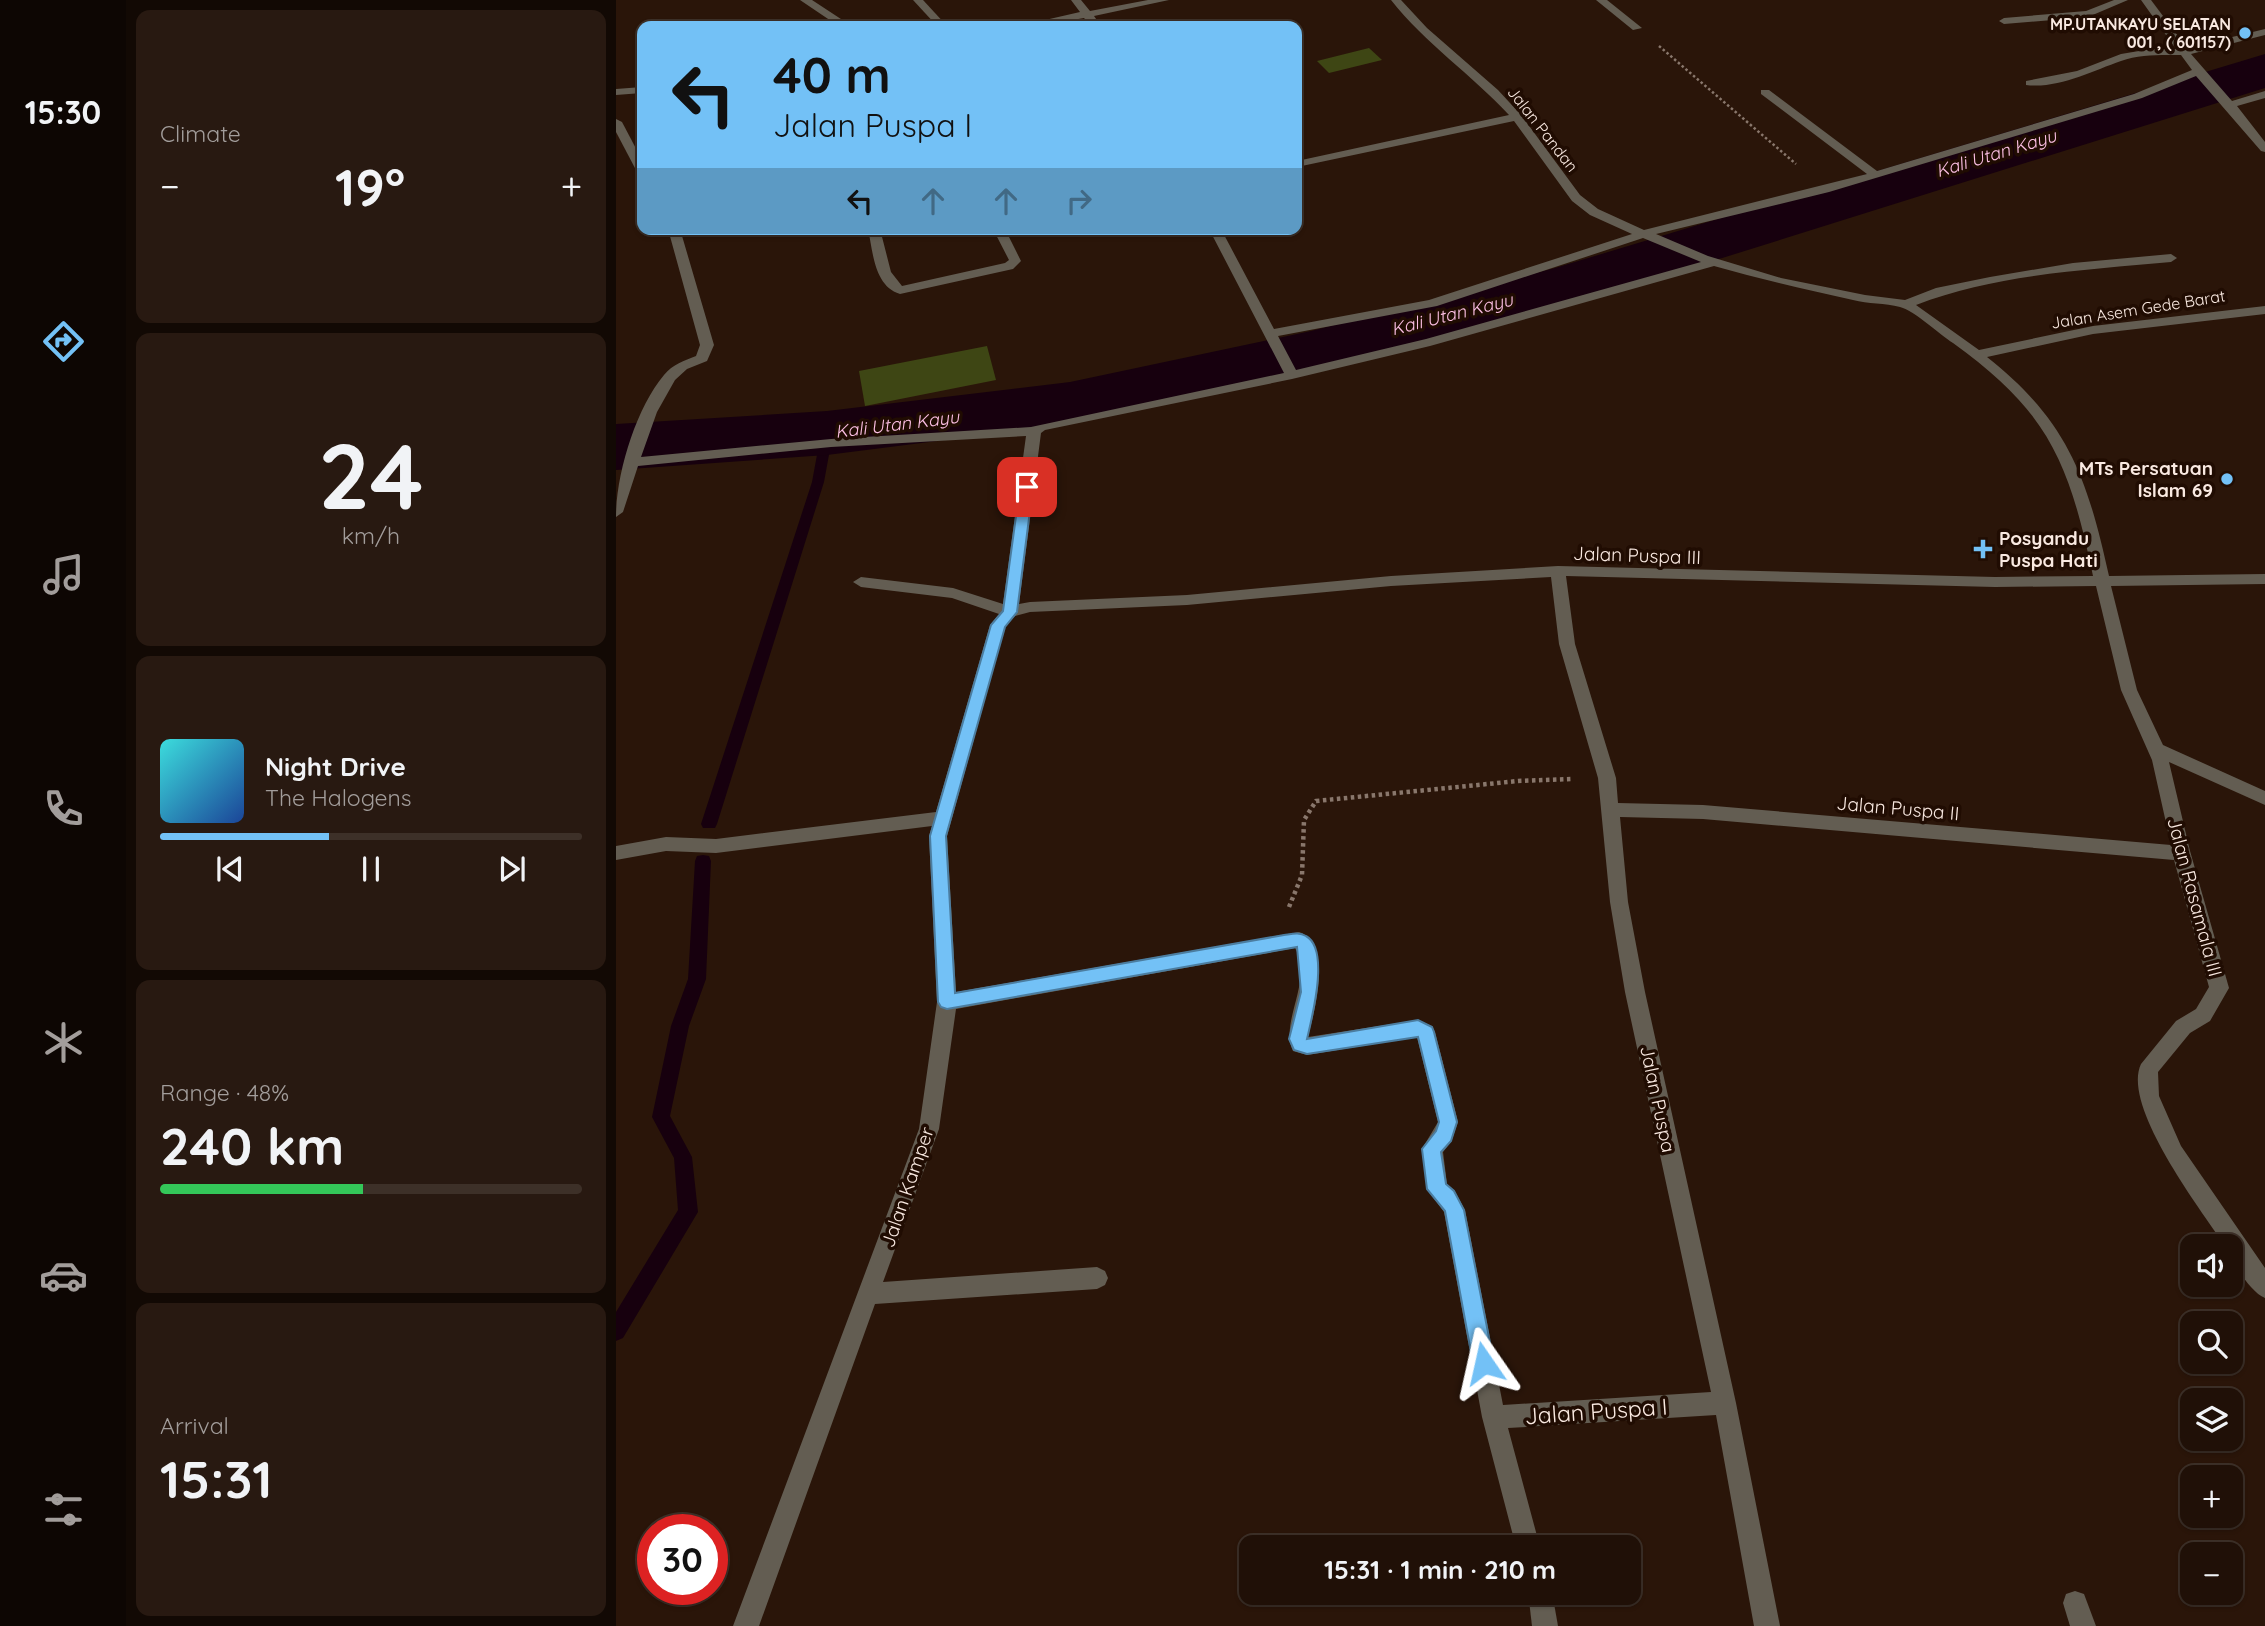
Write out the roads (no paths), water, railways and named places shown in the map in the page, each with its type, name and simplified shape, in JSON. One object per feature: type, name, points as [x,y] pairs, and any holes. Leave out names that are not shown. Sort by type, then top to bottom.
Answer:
[{"type":"street","points":[[805,0],[838,21]]},
{"type":"street","points":[[918,0],[937,21]]},
{"type":"street","points":[[1076,0],[1092,21]]},
{"type":"street","points":[[1053,21],[1164,0]]},
{"type":"street","name":"Jalan Pandan","points":[[1396,0],[1423,30],[1494,92],[1517,117],[1576,198],[1594,212],[1709,260],[1779,281],[1865,299],[1906,304]]},
{"type":"street","points":[[1601,0],[1637,28]]},
{"type":"street","points":[[2004,20],[2088,15],[2123,0]]},
{"type":"street","points":[[2146,0],[2199,73],[2230,105],[2265,149]]},
{"type":"street","points":[[2030,83],[2081,74],[2121,57],[2151,52],[2184,52],[2265,32]]},
{"type":"street","points":[[1274,337],[1432,303],[1645,234],[1876,175],[2138,96],[2199,73]]},
{"type":"street","points":[[616,92],[637,90]]},
{"type":"street","points":[[1765,92],[1876,175]]},
{"type":"street","points":[[2230,105],[2265,94]]},
{"type":"street","points":[[1302,163],[1517,117]]},
{"type":"street","points":[[616,122],[637,161]]},
{"type":"street","points":[[616,512],[629,480],[641,430],[666,382],[680,367],[702,358],[707,345],[676,235]]},
{"type":"street","points":[[876,235],[888,280],[893,287],[900,290],[1009,266],[1015,261],[1014,255],[1002,235]]},
{"type":"street","points":[[1218,235],[1293,375]]},
{"type":"street","points":[[1906,304],[1940,291],[1990,281],[2073,267],[2171,258]]},
{"type":"street","points":[[633,460],[831,443],[1034,431],[1293,375],[1443,339],[1709,260]]},
{"type":"street","name":"Jalan Rasamala III","points":[[1906,304],[1976,355],[2030,402],[2050,427],[2065,457],[2077,492],[2130,691],[2156,749],[2182,853],[2212,950],[2219,988],[2203,1015],[2183,1027],[2148,1070],[2150,1096],[2173,1152],[2265,1287]]},
{"type":"street","name":"Jalan Asem Gede Barat","points":[[1976,355],[2093,330],[2265,310]]},
{"type":"street","points":[[861,582],[953,593],[1010,612],[1034,431]]},
{"type":"street","name":"Jalan Puspa III","points":[[1010,612],[1030,607],[1187,600],[1558,571],[1741,578],[2102,582],[2265,579]]},
{"type":"street","name":"Jalan Puspa","points":[[1558,571],[1567,644],[1607,778],[1619,902],[1635,992],[1725,1403],[1767,1626]]},
{"type":"street","name":"Jalan Kamper","points":[[746,1626],[929,1129],[947,1002],[938,836],[998,625],[1010,612]]},
{"type":"street","points":[[2156,749],[2265,798]]},
{"type":"street","name":"Jalan Puspa II","points":[[1611,810],[1703,812],[2182,853]]},
{"type":"street","points":[[616,853],[666,844],[716,846],[770,841],[943,818]]},
{"type":"street","points":[[947,1002],[1300,940],[1307,949],[1310,992],[1298,1039],[1300,1045],[1418,1028],[1425,1032],[1448,1122],[1444,1135],[1432,1149],[1437,1189],[1447,1197],[1454,1210],[1494,1417],[1525,1535]]},
{"type":"street","points":[[869,1294],[1097,1278]]},
{"type":"street","name":"Jalan Puspa I","points":[[1494,1417],[1725,1403]]},
{"type":"street","points":[[1542,1605],[1545,1626]]},
{"type":"waterway","name":"Kali Utan Kayu","points":[[616,447],[827,433],[1070,403],[1315,350],[1578,282],[2265,70]]},
{"type":"waterway","points":[[709,824],[818,482],[827,433]]},
{"type":"waterway","points":[[616,1331],[688,1212],[683,1157],[661,1117],[680,1026],[697,979],[703,861]]},
{"type":"place","name":"MP.UTANKAYU SELATAN 001 , ( 601157)","points":[[2245,33]]},
{"type":"place","name":"MTs Persatuan Islam 69","points":[[2227,479]]},
{"type":"place","name":"Posyandu Puspa Hati","points":[[1983,549]]}]
